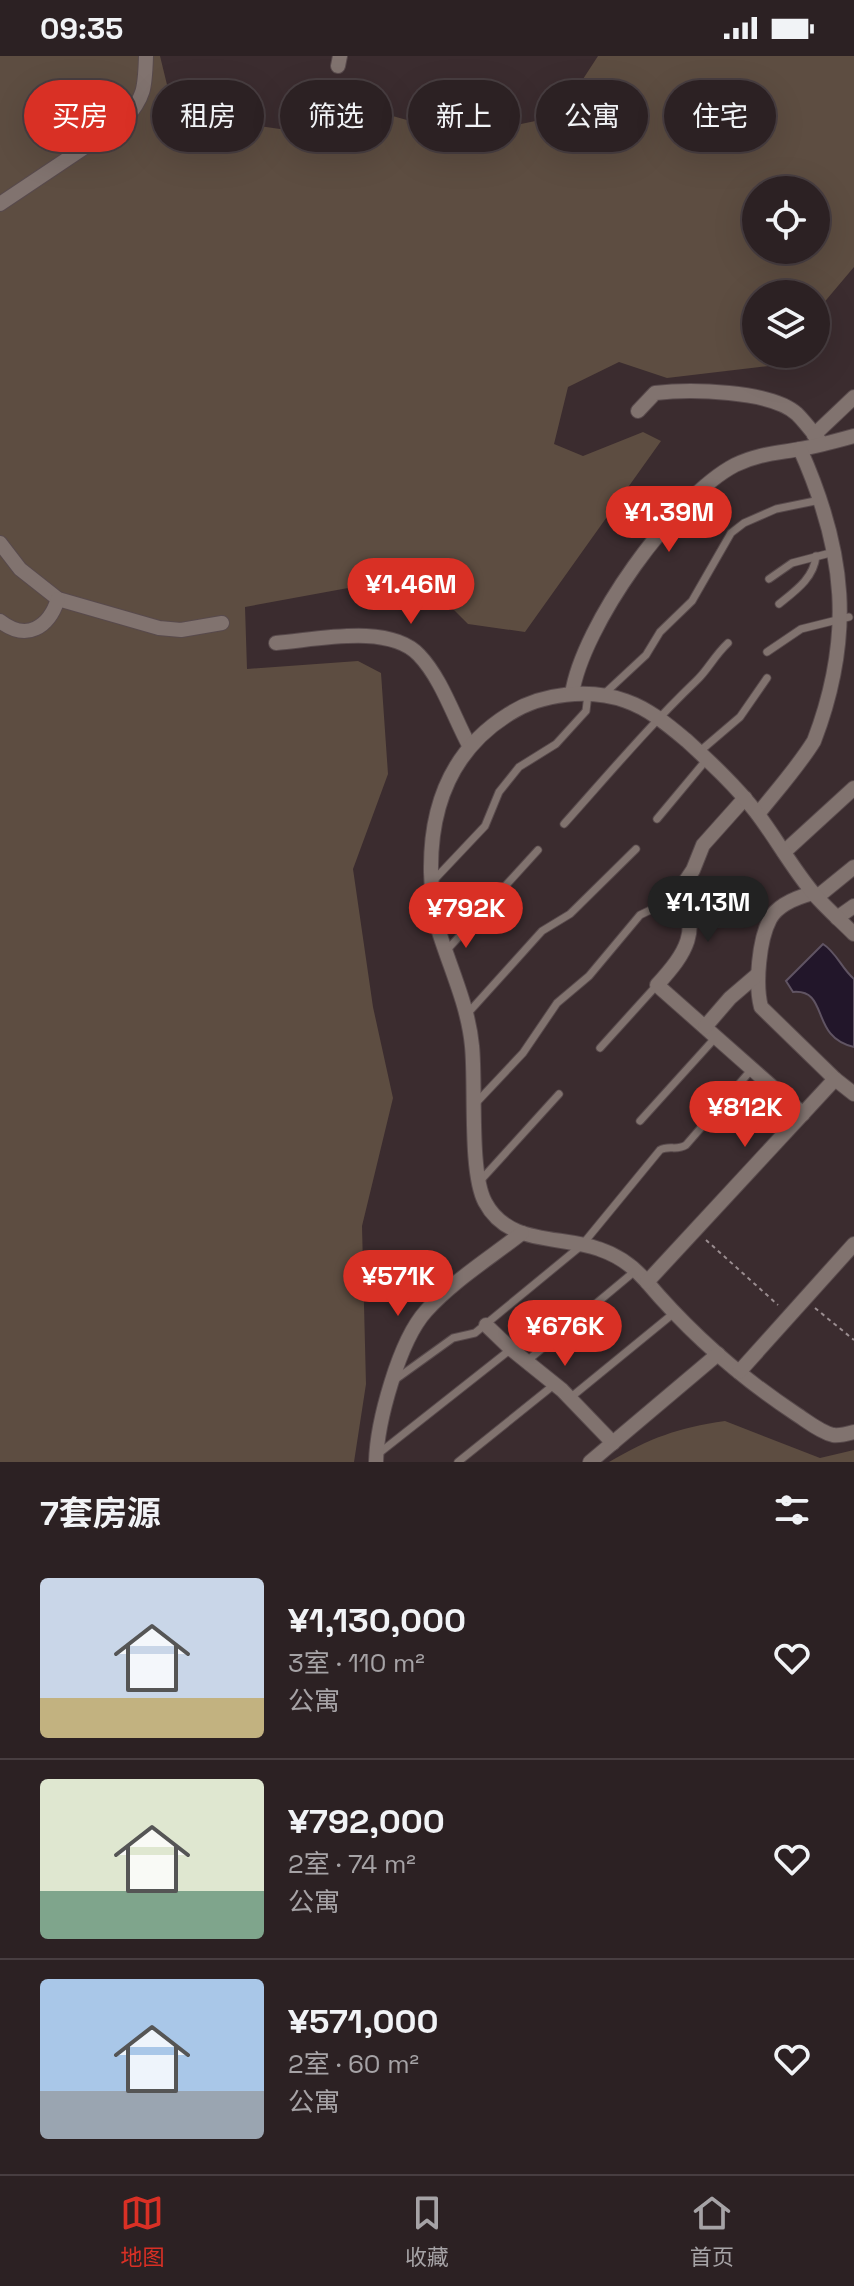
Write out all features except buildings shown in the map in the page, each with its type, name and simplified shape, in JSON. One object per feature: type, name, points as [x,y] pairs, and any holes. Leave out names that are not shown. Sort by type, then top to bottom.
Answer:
[{"type":"street","points":[[0,204],[124,121],[140,102],[145,88],[146,56]]},
{"type":"street","points":[[638,411],[655,393],[683,390],[725,392],[768,401],[795,412],[818,440]]},
{"type":"street","points":[[818,440],[854,397]]},
{"type":"street","points":[[572,694],[579,661],[635,567],[681,507],[706,484],[736,465],[768,453],[800,449],[818,440],[854,436]]},
{"type":"street","points":[[758,814],[801,761],[828,715],[841,681],[849,638],[848,588],[840,550],[800,449]]},
{"type":"street","points":[[0,543],[20,569],[58,599],[159,628],[181,630],[222,623]]},
{"type":"street","points":[[0,621],[7,627],[33,630],[43,626],[52,616],[58,599]]},
{"type":"street","points":[[276,643],[375,636],[401,642],[427,665],[470,747]]},
{"type":"street","points":[[854,934],[815,895],[728,777],[658,718],[627,701],[572,694],[515,709],[493,723],[470,747],[451,776],[440,801],[433,827],[432,883],[436,920],[467,1014],[472,1043],[478,1183],[485,1202],[502,1224],[522,1233],[582,1245],[612,1255],[647,1282],[674,1313],[718,1354],[779,1403],[825,1432],[836,1436],[854,1432]]},
{"type":"street","points":[[784,852],[854,788]]},
{"type":"street","points":[[745,798],[703,845],[693,870],[681,888],[690,921],[689,942],[677,963],[657,985],[803,1114]]},
{"type":"street","points":[[854,867],[815,895],[797,897],[777,910],[769,920],[757,992],[761,1007],[854,1094]]},
{"type":"street","points":[[837,918],[854,906]]},
{"type":"street","points":[[710,1032],[730,998],[758,974]]},
{"type":"street","points":[[647,1282],[835,1079]]},
{"type":"street","points":[[376,1459],[381,1417],[411,1332],[439,1298],[522,1233]]},
{"type":"street","points":[[739,1372],[854,1244]]},
{"type":"street","points":[[486,1325],[525,1362],[555,1384],[613,1443]]},
{"type":"street","points":[[590,1462],[718,1354]]},
{"type":"lane","points":[[432,883],[485,826],[496,798],[519,767],[556,744],[586,711],[595,695],[646,655],[660,632],[692,601],[731,533],[744,523],[776,509],[822,500]]},
{"type":"lane","points":[[769,579],[792,563],[840,550]]},
{"type":"lane","points":[[779,604],[807,579],[816,556]]},
{"type":"lane","points":[[767,652],[801,629],[849,617]]},
{"type":"lane","points":[[564,824],[728,643]]},
{"type":"lane","points":[[657,819],[703,755],[740,717],[767,678]]},
{"type":"lane","points":[[467,1014],[542,931],[570,914],[636,849]]},
{"type":"lane","points":[[446,951],[538,850]]},
{"type":"lane","points":[[475,1104],[523,1053],[557,1003],[589,976],[640,915],[665,903],[681,888]]},
{"type":"lane","points":[[600,1048],[657,985]]},
{"type":"lane","points":[[640,1121],[710,1032]]},
{"type":"lane","points":[[394,1380],[445,1343],[475,1333],[582,1245],[660,1150],[686,1145],[752,1069]]},
{"type":"lane","points":[[478,1183],[559,1094]]},
{"type":"lane","points":[[525,1362],[635,1271]]},
{"type":"lane","points":[[570,1398],[674,1313]]},
{"type":"lane","points":[[376,1459],[511,1349]]},
{"type":"lane","points":[[458,1462],[555,1384]]},
{"type":"path","points":[[696,1231],[790,1316]]},
{"type":"path","points":[[805,1300],[854,1340]]},
{"type":"shaded area","points":[[0,56],[160,56],[166,80],[152,80],[152,152],[264,152],[264,127],[280,129],[280,152],[392,152],[392,116],[408,120],[408,152],[520,152],[520,124],[536,121],[536,152],[648,152],[648,80],[582,80],[598,56],[854,56],[854,267],[830,295],[830,280],[742,280],[742,368],[752,368],[667,378],[619,362],[568,387],[554,444],[583,456],[643,432],[661,441],[525,632],[468,624],[419,575],[245,607],[247,669],[358,661],[381,673],[388,774],[353,869],[373,1007],[393,1098],[362,1226],[366,1384],[354,1462],[0,1462]]},
{"type":"shaded area","points":[[823,944],[854,979],[854,1047],[840,1042],[831,1034],[812,998],[793,992],[786,981]]},
{"type":"shaded area","points":[[725,1421],[820,1458],[854,1450],[854,1462],[609,1462],[664,1435]]}]
